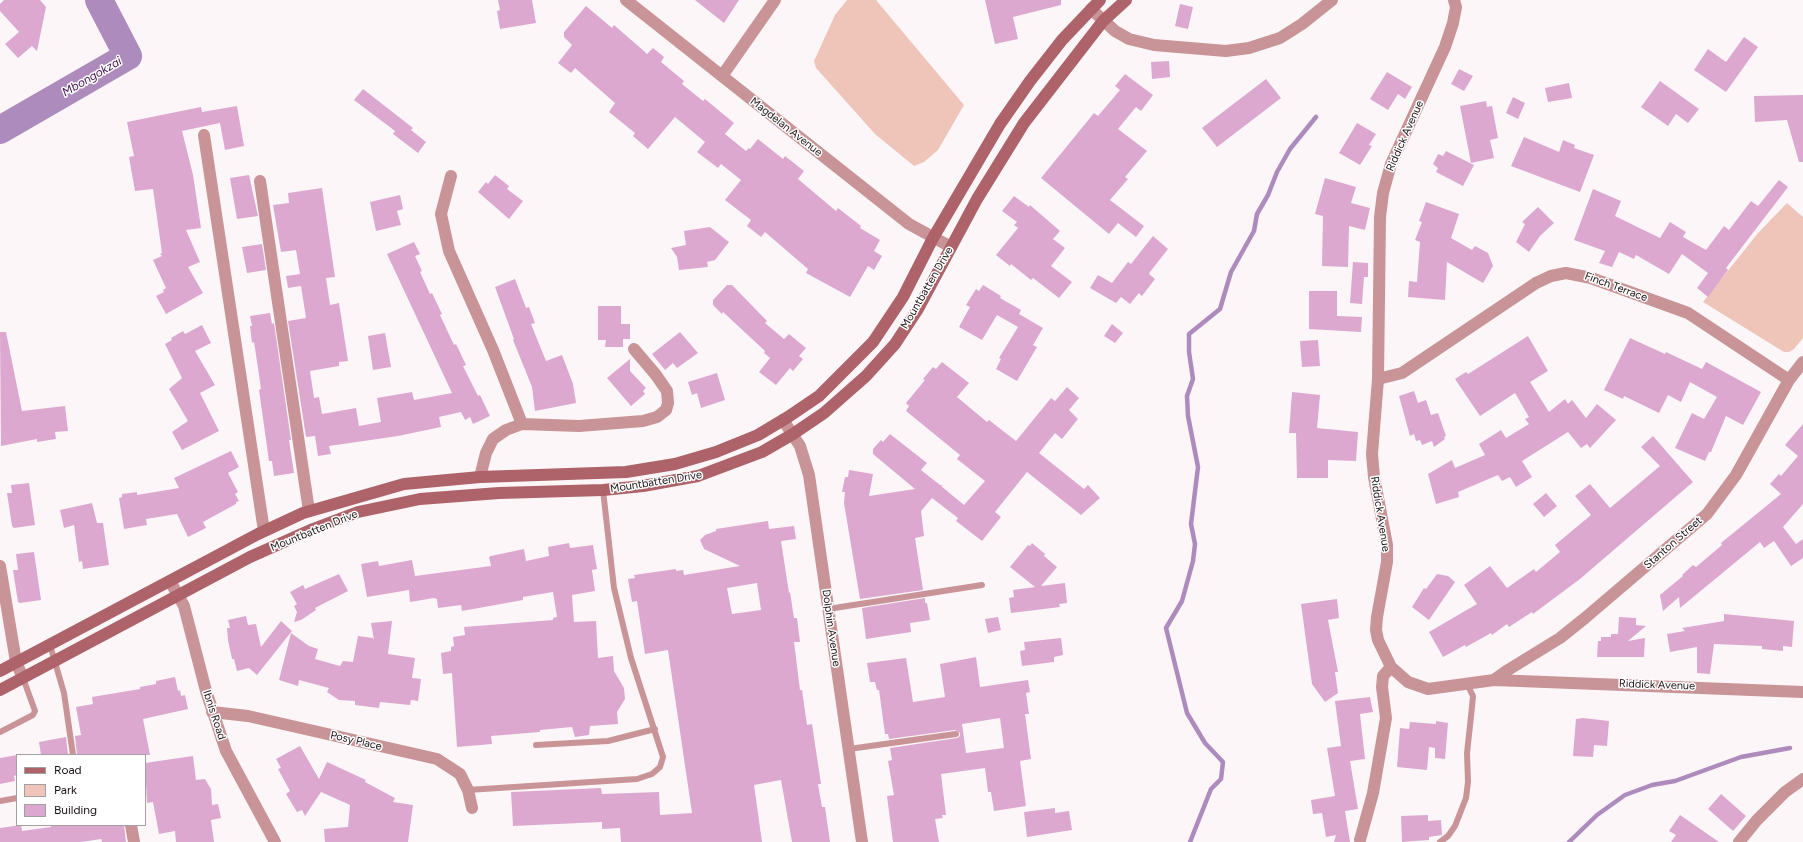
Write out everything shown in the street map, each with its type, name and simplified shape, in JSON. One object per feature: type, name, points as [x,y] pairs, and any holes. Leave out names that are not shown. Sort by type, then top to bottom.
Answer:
[{"type":"main road","name":"Mountbatten Drive","points":[[0,671],[264,532],[308,512],[404,484],[480,477],[626,472],[675,464],[716,452],[758,435],[783,420],[819,396],[873,342],[903,297],[933,238],[1000,124],[1062,40],[1100,0]]},
{"type":"main road","name":"Mountbatten Drive","points":[[0,690],[250,557],[313,529],[358,512],[420,499],[499,493],[603,490],[643,486],[698,476],[762,452],[793,434],[824,413],[856,385],[895,344],[918,309],[977,199],[1024,123],[1103,21],[1126,0]]},
{"type":"street","name":"Magdelan Avenue","points":[[626,0],[909,224],[951,247]]},
{"type":"street","points":[[722,76],[775,0]]},
{"type":"street","points":[[1091,9],[1103,21],[1122,35],[1141,42],[1154,45],[1226,51],[1249,48],[1280,38],[1302,24],[1332,0]]},
{"type":"street","name":"Riddick Avenue","points":[[1454,0],[1456,7],[1453,23],[1445,47],[1391,164],[1383,193],[1380,217],[1378,379],[1372,454],[1374,477],[1387,545],[1387,562],[1376,630],[1378,640],[1391,667],[1408,682],[1417,687],[1428,689],[1494,680],[1803,692]]},
{"type":"street","points":[[204,135],[264,532]]},
{"type":"street","points":[[450,176],[442,214],[449,251],[493,350],[522,424]]},
{"type":"street","points":[[260,181],[308,512]]},
{"type":"street","name":"Finch Terrace","points":[[1378,379],[1402,373],[1536,283],[1551,276],[1566,273],[1590,278],[1688,314],[1789,380]]},
{"type":"street","points":[[480,477],[486,454],[493,439],[506,430],[522,424],[579,426],[643,421],[657,417],[666,410],[668,402],[667,391],[656,375],[634,349]]},
{"type":"street","name":"Stanton Street","points":[[1494,680],[1560,638],[1707,514],[1736,475],[1789,380],[1803,362]]},
{"type":"street","name":"Dolphin Avenue","points":[[783,420],[800,446],[809,475],[862,842]]},
{"type":"street","points":[[0,566],[16,662],[23,678]]},
{"type":"street","name":"Ibnis Road","points":[[170,582],[184,606],[212,712],[229,756],[275,842]]},
{"type":"street","points":[[1360,840],[1373,793],[1386,718],[1382,687],[1383,676],[1391,667]]},
{"type":"street","name":"Posy Place","points":[[212,712],[248,716],[437,758],[460,774],[468,790],[472,808]]},
{"type":"street","points":[[1739,842],[1757,820],[1786,792],[1803,779]]},
{"type":"street","points":[[131,826],[134,842]]},
{"type":"lane","points":[[468,790],[637,779],[652,774],[662,762],[663,757],[631,658],[614,588],[603,490]]},
{"type":"lane","points":[[828,609],[982,585]]},
{"type":"lane","points":[[50,645],[64,693],[73,754]]},
{"type":"lane","points":[[0,732],[33,715],[35,711],[23,678]]},
{"type":"lane","points":[[1440,842],[1448,836],[1455,826],[1466,798],[1468,782],[1467,753],[1472,707],[1472,696],[1467,684]]},
{"type":"lane","points":[[536,745],[608,741],[655,729]]},
{"type":"lane","points":[[849,749],[956,734]]},
{"type":"lane","points":[[0,801],[16,798]]},
{"type":"green space","points":[[847,0],[876,0],[964,105],[938,150],[924,162],[914,166],[875,134],[816,68],[814,61],[835,15]]},
{"type":"green space","points":[[1787,203],[1803,217],[1803,338],[1794,349],[1789,352],[1784,352],[1703,302],[1758,233]]},
{"type":"building","points":[[4,0],[40,0],[46,7],[37,51],[32,46],[18,58],[5,44],[19,32],[0,11],[0,4]]},
{"type":"building","points":[[498,0],[532,0],[536,23],[500,29],[497,11],[500,10]]},
{"type":"building","points":[[695,0],[739,0],[724,23]]},
{"type":"building","points":[[985,0],[1061,0],[1061,5],[1013,17],[1018,39],[995,44]]},
{"type":"building","points":[[1180,4],[1193,7],[1188,29],[1175,26]]},
{"type":"building","points":[[586,6],[612,28],[614,25],[647,54],[653,48],[664,57],[661,62],[684,81],[682,84],[703,101],[705,99],[734,123],[725,134],[746,151],[749,148],[750,149],[758,139],[783,159],[785,156],[804,171],[798,179],[836,211],[838,208],[861,226],[860,228],[880,240],[874,251],[882,256],[874,270],[868,266],[850,297],[806,273],[808,269],[765,232],[761,237],[747,226],[751,220],[725,200],[741,180],[721,164],[718,168],[697,152],[705,142],[675,117],[648,149],[633,136],[635,133],[609,112],[615,103],[575,68],[571,73],[558,63],[572,45],[564,37],[564,32]]},
{"type":"building","points":[[1744,37],[1758,47],[1726,92],[1694,70],[1708,49],[1726,62]]},
{"type":"building","points":[[1169,61],[1170,77],[1152,79],[1151,62]]},
{"type":"building","points":[[1459,69],[1473,76],[1464,91],[1451,84]]},
{"type":"building","points":[[1387,72],[1412,87],[1405,99],[1398,94],[1388,110],[1370,99]]},
{"type":"building","points":[[1125,74],[1153,95],[1141,111],[1136,107],[1118,129],[1147,151],[1125,177],[1128,179],[1110,200],[1144,226],[1136,237],[1118,223],[1109,234],[1041,178],[1094,113],[1098,116],[1120,90],[1115,86]]},
{"type":"building","points":[[1266,79],[1281,98],[1217,147],[1202,128]]},
{"type":"building","points":[[1660,81],[1699,109],[1688,123],[1676,114],[1668,126],[1641,107]]},
{"type":"building","points":[[1569,83],[1572,98],[1548,102],[1545,88]]},
{"type":"building","points":[[363,89],[413,128],[411,130],[426,142],[418,153],[393,134],[395,131],[354,100]]},
{"type":"building","points":[[1803,95],[1803,162],[1799,162],[1787,120],[1755,122],[1754,96]]},
{"type":"building","points":[[1513,97],[1525,103],[1518,119],[1506,113]]},
{"type":"building","points":[[1486,101],[1487,107],[1492,106],[1498,138],[1490,140],[1494,158],[1471,163],[1460,106]]},
{"type":"building","points":[[237,106],[244,146],[225,150],[220,123],[182,131],[193,175],[201,228],[186,230],[200,262],[188,267],[203,293],[166,314],[156,296],[164,292],[163,290],[166,288],[153,260],[162,256],[160,254],[162,253],[153,189],[135,191],[129,157],[134,156],[127,122],[201,107],[202,112]]},
{"type":"building","points":[[1357,123],[1376,134],[1369,145],[1372,146],[1360,165],[1339,153]]},
{"type":"building","points":[[1524,137],[1559,152],[1563,140],[1575,145],[1574,148],[1594,155],[1580,192],[1511,166]]},
{"type":"building","points":[[1446,151],[1474,165],[1463,186],[1436,172],[1438,168],[1433,164],[1438,154],[1443,156]]},
{"type":"building","points":[[249,175],[258,216],[237,219],[230,178]]},
{"type":"building","points":[[495,175],[509,186],[507,189],[523,201],[509,219],[478,192],[486,182],[488,184]]},
{"type":"building","points":[[1325,178],[1356,187],[1351,203],[1370,208],[1365,230],[1349,226],[1348,267],[1322,266],[1323,216],[1315,214]]},
{"type":"building","points":[[1779,180],[1788,187],[1726,268],[1728,270],[1708,297],[1697,288],[1708,273],[1682,254],[1669,274],[1636,255],[1634,259],[1619,252],[1612,267],[1599,263],[1605,251],[1574,240],[1593,189],[1621,201],[1615,216],[1660,238],[1670,222],[1686,232],[1683,237],[1706,250],[1724,226],[1729,230],[1751,201],[1758,206]]},
{"type":"building","points":[[322,188],[335,277],[326,278],[330,305],[339,303],[348,361],[339,362],[339,366],[310,371],[314,398],[319,397],[322,414],[356,408],[359,426],[381,422],[377,398],[412,392],[414,400],[452,393],[387,254],[414,242],[420,254],[415,256],[422,271],[420,272],[430,294],[432,293],[442,314],[440,315],[454,345],[456,344],[466,365],[463,366],[490,416],[473,424],[470,417],[465,420],[461,412],[439,417],[441,427],[398,436],[329,446],[331,454],[318,456],[315,436],[306,437],[288,321],[306,318],[301,286],[288,288],[286,276],[300,274],[296,250],[281,252],[273,205],[289,203],[288,193]]},
{"type":"building","points":[[400,195],[403,209],[397,211],[401,225],[376,231],[370,202]]},
{"type":"building","points":[[1014,196],[1029,207],[1030,205],[1060,231],[1053,239],[1065,248],[1051,266],[1072,282],[1059,298],[1033,278],[1031,280],[1011,264],[1010,266],[996,255],[1018,228],[1014,225],[1017,222],[1002,211]]},
{"type":"building","points":[[1426,202],[1459,214],[1451,238],[1472,250],[1475,246],[1488,253],[1493,266],[1483,283],[1447,262],[1445,300],[1408,297],[1409,281],[1417,282],[1420,242],[1415,240],[1422,222],[1419,221]]},
{"type":"building","points":[[1538,207],[1554,223],[1540,236],[1529,252],[1516,242],[1525,224],[1522,222]]},
{"type":"building","points":[[710,227],[729,242],[715,260],[707,262],[708,267],[679,270],[677,257],[671,248],[686,245],[684,231]]},
{"type":"building","points":[[1153,236],[1168,249],[1150,272],[1149,274],[1155,279],[1142,296],[1139,293],[1130,304],[1121,297],[1116,303],[1090,288],[1098,275],[1112,283],[1128,262],[1131,264]]},
{"type":"building","points":[[262,244],[266,270],[247,273],[242,247]]},
{"type":"building","points":[[1353,262],[1368,263],[1368,277],[1364,277],[1362,304],[1350,303]]},
{"type":"building","points":[[515,279],[526,308],[529,307],[535,323],[531,324],[546,361],[562,355],[573,384],[576,403],[535,411],[532,387],[513,340],[514,339],[495,287]]},
{"type":"building","points":[[727,285],[732,285],[767,321],[765,323],[784,339],[789,334],[806,348],[799,356],[803,359],[793,371],[790,368],[776,385],[759,372],[770,358],[764,353],[765,351],[723,312],[722,314],[713,305],[713,300]]},
{"type":"building","points":[[983,285],[1001,296],[1000,298],[1021,310],[1019,314],[1043,328],[1033,345],[1037,347],[1017,381],[996,369],[1001,359],[999,358],[1018,327],[997,315],[982,340],[959,327],[970,307],[966,305],[976,289],[979,291]]},
{"type":"building","points":[[1309,291],[1337,291],[1337,316],[1362,317],[1361,332],[1309,329]]},
{"type":"building","points":[[598,306],[621,306],[621,324],[630,324],[630,339],[623,339],[623,347],[605,347],[606,340],[598,340]]},
{"type":"building","points":[[270,313],[272,324],[274,323],[291,440],[289,440],[294,473],[274,476],[272,461],[269,461],[259,390],[261,389],[250,326],[252,326],[250,316]]},
{"type":"building","points":[[1112,324],[1123,333],[1115,343],[1104,336]]},
{"type":"building","points":[[202,325],[211,343],[195,351],[215,385],[200,393],[219,431],[182,450],[172,432],[188,421],[169,389],[182,378],[165,344],[172,340],[171,338],[183,331],[185,334]]},
{"type":"building","points":[[0,332],[6,332],[22,411],[65,406],[68,431],[55,432],[56,439],[37,442],[37,439],[1,446]]},
{"type":"building","points":[[680,332],[698,353],[677,368],[673,363],[665,370],[652,354]]},
{"type":"building","points":[[385,333],[391,367],[373,370],[368,336]]},
{"type":"building","points":[[1528,336],[1548,371],[1530,382],[1549,412],[1565,399],[1568,404],[1572,400],[1586,418],[1597,404],[1616,420],[1590,448],[1587,444],[1581,448],[1568,432],[1522,461],[1532,477],[1516,487],[1510,477],[1502,481],[1498,475],[1458,492],[1459,497],[1436,504],[1428,474],[1452,460],[1455,468],[1485,455],[1479,444],[1501,430],[1506,438],[1529,424],[1525,419],[1529,417],[1515,393],[1480,416],[1455,379],[1466,372],[1468,374]]},
{"type":"building","points":[[1630,338],[1665,354],[1666,352],[1702,369],[1706,362],[1761,392],[1743,425],[1726,416],[1711,452],[1709,452],[1705,461],[1675,448],[1692,413],[1704,419],[1717,397],[1690,382],[1681,402],[1668,395],[1659,413],[1624,396],[1623,399],[1604,390]]},
{"type":"building","points":[[1318,340],[1320,366],[1302,367],[1300,341]]},
{"type":"building","points":[[630,359],[630,371],[646,388],[643,391],[645,394],[631,406],[607,378]]},
{"type":"building","points":[[942,362],[969,383],[957,397],[987,422],[989,420],[1016,441],[1051,398],[1055,401],[1067,387],[1079,398],[1069,410],[1078,419],[1062,439],[1055,433],[1039,453],[1084,489],[1088,485],[1100,498],[1081,515],[1027,472],[995,512],[1001,517],[982,541],[956,521],[958,518],[932,498],[921,511],[924,536],[915,538],[923,590],[860,599],[844,503],[845,492],[842,492],[845,477],[848,477],[849,470],[873,474],[869,496],[915,489],[873,454],[873,449],[881,440],[883,442],[890,434],[927,463],[921,470],[940,485],[943,485],[941,486],[964,505],[985,481],[957,459],[960,455],[906,411],[909,406],[906,403],[925,380],[923,379],[933,367],[936,369]]},
{"type":"building","points":[[717,373],[725,400],[701,408],[697,393],[692,395],[688,382]]},
{"type":"building","points":[[1414,391],[1418,403],[1426,400],[1431,415],[1438,413],[1446,436],[1444,437],[1445,439],[1434,447],[1432,441],[1422,445],[1420,440],[1416,441],[1414,434],[1410,436],[1399,396]]},
{"type":"building","points":[[1292,392],[1320,395],[1317,428],[1358,432],[1356,461],[1328,460],[1328,478],[1297,478],[1296,433],[1289,433]]},
{"type":"building","points":[[1803,424],[1803,504],[1783,527],[1796,544],[1803,539],[1803,558],[1791,566],[1774,541],[1764,548],[1760,542],[1680,608],[1679,597],[1663,611],[1660,595],[1683,576],[1682,575],[1693,565],[1696,567],[1722,545],[1721,543],[1781,494],[1770,484],[1779,474],[1781,476],[1798,456],[1785,445]]},
{"type":"building","points":[[1653,436],[1693,482],[1580,579],[1533,614],[1532,612],[1509,627],[1507,624],[1492,635],[1491,633],[1466,647],[1465,645],[1443,657],[1429,632],[1477,604],[1464,585],[1490,566],[1507,588],[1534,569],[1536,572],[1560,552],[1555,545],[1591,515],[1575,496],[1590,484],[1610,508],[1660,466],[1641,447]]},
{"type":"building","points":[[231,451],[239,467],[228,473],[238,492],[235,494],[239,501],[203,522],[206,528],[188,537],[177,514],[146,519],[147,525],[124,529],[119,498],[122,497],[122,494],[137,492],[137,495],[179,488],[174,478]]},
{"type":"building","points":[[29,483],[35,525],[14,528],[12,526],[7,493],[12,493],[11,485]]},
{"type":"building","points":[[1546,493],[1557,506],[1544,517],[1533,504]]},
{"type":"building","points":[[92,503],[97,523],[103,523],[109,565],[83,569],[82,561],[79,562],[74,525],[64,528],[60,510]]},
{"type":"building","points":[[768,521],[769,529],[794,526],[796,539],[781,541],[794,618],[797,618],[800,642],[794,642],[800,690],[802,690],[807,725],[812,724],[821,784],[818,784],[822,807],[825,807],[830,842],[792,842],[781,780],[754,785],[762,842],[621,842],[620,828],[602,829],[602,822],[513,826],[511,792],[601,788],[602,794],[659,792],[660,815],[692,813],[668,650],[645,654],[637,601],[632,602],[628,579],[635,578],[634,575],[676,569],[676,571],[683,570],[684,575],[740,566],[704,549],[700,540],[705,535],[716,531],[716,529]],"holes":[[[757,583],[761,610],[732,614],[727,588]]]},
{"type":"building","points":[[569,543],[570,548],[593,545],[597,569],[592,570],[595,591],[572,595],[574,622],[596,621],[598,658],[613,656],[614,671],[624,688],[625,699],[617,712],[618,724],[590,726],[589,735],[575,737],[572,727],[540,730],[540,732],[491,736],[492,744],[457,747],[452,673],[443,674],[441,653],[451,651],[451,647],[454,646],[453,637],[465,635],[464,627],[553,620],[553,618],[557,617],[553,592],[523,597],[523,600],[462,611],[461,605],[438,608],[437,599],[434,598],[410,602],[409,590],[367,597],[361,564],[378,561],[379,566],[412,560],[415,576],[491,566],[489,557],[524,549],[526,561],[549,556],[548,547]]},
{"type":"building","points":[[1032,543],[1057,567],[1041,586],[1065,583],[1067,603],[1059,604],[1060,607],[1011,613],[1009,598],[1014,597],[1013,590],[1035,587],[1010,567],[1028,545],[1030,546]]},
{"type":"building","points":[[34,552],[41,600],[20,603],[18,602],[13,570],[18,570],[16,554]]},
{"type":"building","points":[[339,574],[348,591],[315,608],[316,610],[301,620],[294,622],[297,612],[294,606],[297,604],[290,592],[303,585],[305,589]]},
{"type":"building","points":[[1437,574],[1448,576],[1455,582],[1429,620],[1412,607],[1424,588],[1426,589]]},
{"type":"building","points":[[925,598],[930,620],[910,623],[911,632],[866,639],[862,608]]},
{"type":"building","points":[[1337,599],[1339,618],[1328,620],[1338,672],[1335,672],[1338,693],[1325,702],[1312,684],[1301,604]]},
{"type":"building","points":[[1724,614],[1794,621],[1792,647],[1783,646],[1783,651],[1762,649],[1762,646],[1714,644],[1710,674],[1697,673],[1697,647],[1670,652],[1667,634],[1685,631],[1682,628],[1724,621]]},
{"type":"building","points":[[246,616],[248,625],[256,624],[261,647],[281,621],[292,631],[257,675],[249,668],[237,671],[234,659],[232,659],[228,640],[227,628],[230,628],[228,620]]},
{"type":"building","points":[[998,617],[1001,630],[988,633],[985,619]]},
{"type":"building","points":[[1619,617],[1636,618],[1636,625],[1646,626],[1628,641],[1645,638],[1644,657],[1597,657],[1598,641],[1601,641],[1601,637],[1611,637],[1611,634],[1618,634]]},
{"type":"building","points":[[392,621],[388,654],[415,658],[412,678],[421,679],[418,701],[411,700],[410,705],[380,702],[379,708],[355,705],[355,701],[339,700],[327,692],[329,688],[299,680],[298,686],[279,680],[291,633],[309,646],[318,649],[315,659],[340,666],[343,661],[353,662],[358,636],[373,638],[374,640],[371,623]]},
{"type":"building","points":[[1061,638],[1063,655],[1054,657],[1054,662],[1022,666],[1020,651],[1025,650],[1024,642]]},
{"type":"building","points":[[976,657],[980,687],[1028,680],[1030,692],[1026,693],[1029,714],[1025,714],[1031,759],[1020,761],[1026,806],[994,811],[991,792],[988,792],[985,768],[941,774],[946,815],[942,815],[943,818],[935,819],[939,842],[893,842],[887,796],[894,795],[888,761],[892,760],[890,748],[957,738],[960,736],[960,733],[955,730],[889,739],[888,734],[885,734],[879,690],[877,690],[875,682],[870,682],[867,663],[906,658],[913,702],[945,697],[940,664]],"holes":[[[1000,718],[1004,748],[966,753],[962,724]]]},
{"type":"building","points":[[175,677],[178,691],[180,690],[181,696],[185,695],[188,709],[143,719],[150,755],[77,754],[75,736],[81,735],[76,707],[93,704],[92,697],[140,689],[140,687],[156,684],[156,681]]},
{"type":"building","points":[[1370,697],[1373,712],[1360,714],[1365,759],[1350,761],[1358,809],[1345,811],[1350,842],[1334,842],[1336,835],[1326,837],[1322,813],[1313,814],[1311,800],[1335,796],[1327,748],[1341,746],[1335,701]]},
{"type":"building","points":[[1583,718],[1609,721],[1607,746],[1594,745],[1593,757],[1573,756],[1576,719]]},
{"type":"building","points":[[1436,721],[1448,723],[1445,759],[1435,758],[1435,748],[1429,747],[1427,770],[1397,767],[1400,728],[1409,729],[1410,722],[1436,724]]},
{"type":"building","points":[[66,737],[68,754],[41,754],[39,742]]},
{"type":"building","points":[[300,746],[319,779],[327,762],[366,780],[365,782],[395,798],[393,802],[413,805],[408,842],[325,842],[324,829],[348,827],[350,805],[321,792],[305,816],[302,810],[297,812],[286,794],[290,791],[278,769],[281,768],[276,759]]},
{"type":"building","points":[[16,755],[15,781],[0,784],[0,758]]},
{"type":"building","points":[[193,756],[196,780],[205,779],[211,789],[212,805],[218,804],[221,818],[211,820],[214,842],[176,842],[175,831],[159,834],[153,802],[147,803],[146,763]]},
{"type":"building","points":[[1721,794],[1746,816],[1733,831],[1708,809]]},
{"type":"building","points":[[1055,808],[1055,813],[1069,811],[1072,830],[1027,837],[1024,812]]},
{"type":"building","points":[[1428,815],[1428,821],[1441,820],[1442,835],[1429,837],[1429,840],[1402,842],[1401,816]]},
{"type":"building","points":[[1680,815],[1719,842],[1671,842],[1676,835],[1669,831]]},
{"type":"building","points":[[21,826],[22,831],[51,826],[124,826],[126,842],[102,842],[101,839],[81,842],[0,842],[0,828]]},
{"type":"waterway","name":"Mbongokzai","points":[[0,130],[128,56],[99,0]]},
{"type":"waterway","points":[[1190,842],[1211,789],[1221,779],[1223,762],[1205,743],[1187,713],[1166,628],[1182,601],[1193,561],[1195,544],[1191,524],[1198,467],[1188,416],[1187,396],[1193,379],[1189,352],[1189,334],[1220,309],[1231,272],[1254,231],[1257,214],[1268,195],[1277,172],[1290,149],[1316,117]]},
{"type":"waterway","points":[[1569,842],[1597,815],[1625,795],[1652,785],[1675,781],[1741,757],[1790,748]]}]
